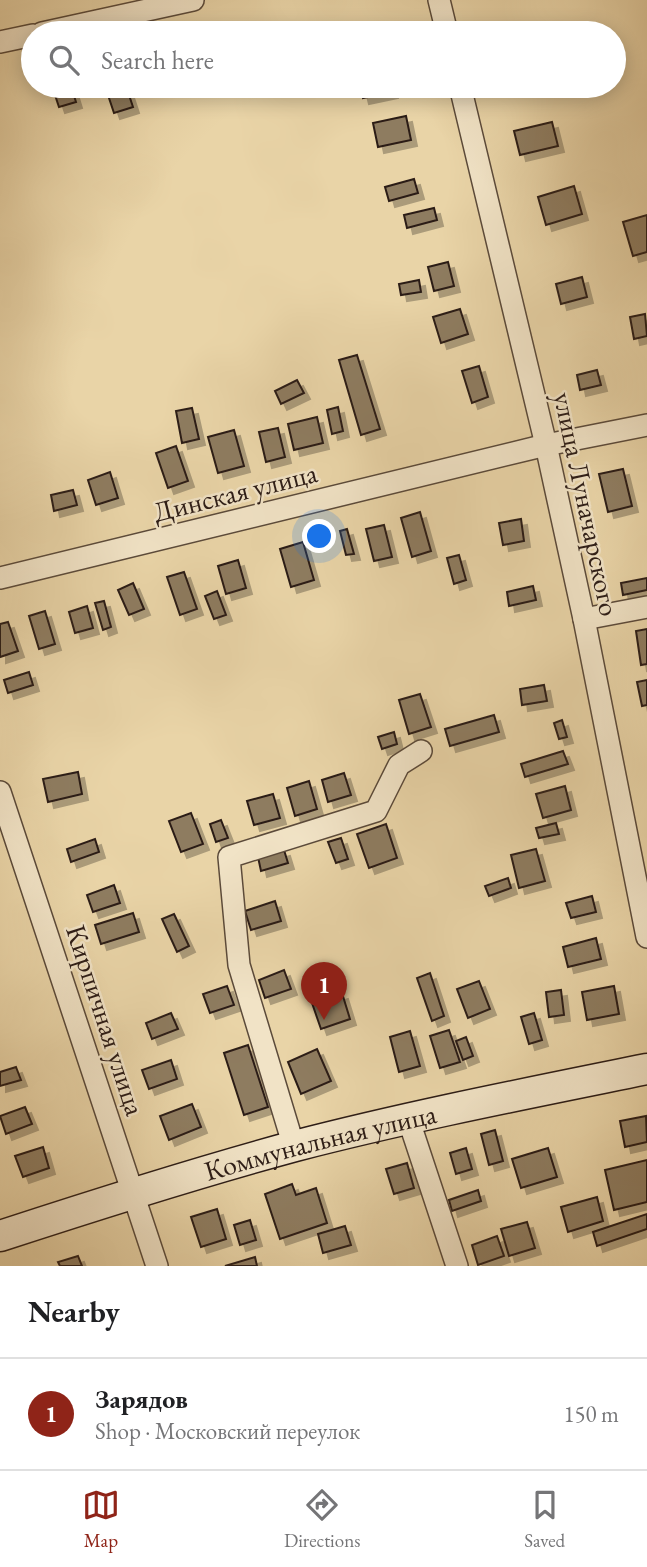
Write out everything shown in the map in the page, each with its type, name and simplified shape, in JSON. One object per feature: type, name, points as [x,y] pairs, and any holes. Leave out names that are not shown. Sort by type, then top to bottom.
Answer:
[{"type":"street","points":[[97,21],[193,0]]},
{"type":"street","points":[[439,0],[444,21]]},
{"type":"street","points":[[0,42],[21,38]]},
{"type":"street","name":"улица Луначарского","points":[[463,98],[547,445],[647,937]]},
{"type":"street","name":"Динская улица","points":[[0,578],[547,445],[647,425]]},
{"type":"street","points":[[584,619],[647,607]]},
{"type":"street","points":[[294,1147],[239,965],[229,857],[376,811],[400,765],[421,751]]},
{"type":"street","name":"Кирпичная улица","points":[[0,792],[157,1266]]},
{"type":"street","name":"Коммунальная улица","points":[[0,1236],[134,1192],[294,1147],[408,1118],[647,1069]]},
{"type":"street","points":[[408,1118],[457,1266]]},
{"type":"building","points":[[56,98],[75,98],[76,102],[59,107]]},
{"type":"building","points":[[109,98],[130,98],[133,107],[114,113]]},
{"type":"building","points":[[406,116],[411,140],[378,147],[373,123]]},
{"type":"building","points":[[552,122],[558,146],[520,155],[514,131]]},
{"type":"building","points":[[414,179],[418,193],[389,201],[385,187]]},
{"type":"building","points":[[574,186],[582,214],[546,225],[538,197]]},
{"type":"building","points":[[434,208],[437,220],[407,228],[404,215]]},
{"type":"building","points":[[647,215],[647,252],[633,256],[623,222]]},
{"type":"building","points":[[448,262],[454,286],[434,291],[428,267]]},
{"type":"building","points":[[582,277],[587,297],[561,304],[556,284]]},
{"type":"building","points":[[419,280],[421,292],[401,295],[399,284]]},
{"type":"building","points":[[460,309],[468,334],[441,343],[433,317]]},
{"type":"building","points":[[645,314],[647,336],[634,339],[630,317]]},
{"type":"building","points":[[357,355],[380,429],[361,435],[339,360]]},
{"type":"building","points":[[479,366],[488,397],[472,403],[462,371]]},
{"type":"building","points":[[597,370],[601,385],[580,390],[577,375]]},
{"type":"building","points":[[297,380],[304,393],[281,404],[275,391]]},
{"type":"building","points":[[338,407],[343,431],[332,434],[327,410]]},
{"type":"building","points":[[192,408],[199,439],[182,443],[176,411]]},
{"type":"building","points":[[317,417],[323,443],[294,450],[288,424]]},
{"type":"building","points":[[278,428],[285,457],[266,462],[259,432]]},
{"type":"building","points":[[234,430],[244,466],[218,473],[208,437]]},
{"type":"building","points":[[176,446],[188,481],[168,488],[156,453]]},
{"type":"building","points":[[623,469],[632,506],[608,512],[599,474]]},
{"type":"building","points":[[110,472],[118,498],[96,505],[88,480]]},
{"type":"building","points":[[73,490],[77,505],[54,511],[51,495]]},
{"type":"building","points":[[420,512],[431,551],[412,557],[401,518]]},
{"type":"building","points":[[521,519],[524,541],[503,545],[499,523]]},
{"type":"building","points":[[384,525],[392,557],[374,561],[366,529]]},
{"type":"building","points":[[347,529],[354,554],[346,555],[340,531]]},
{"type":"building","points":[[303,542],[314,580],[291,587],[280,549]]},
{"type":"building","points":[[459,555],[466,580],[454,584],[447,558]]},
{"type":"building","points":[[238,560],[246,588],[226,594],[218,566]]},
{"type":"building","points":[[184,572],[197,609],[180,615],[167,577]]},
{"type":"building","points":[[647,578],[647,590],[623,595],[621,583]]},
{"type":"building","points":[[133,583],[144,609],[129,615],[118,590]]},
{"type":"building","points":[[533,586],[536,600],[509,606],[507,592]]},
{"type":"building","points":[[217,591],[226,615],[214,619],[205,596]]},
{"type":"building","points":[[104,601],[111,627],[103,630],[95,603]]},
{"type":"building","points":[[87,606],[93,628],[75,633],[69,612]]},
{"type":"building","points":[[45,611],[55,644],[39,649],[29,616]]},
{"type":"building","points":[[8,622],[18,651],[0,657],[0,624]]},
{"type":"building","points":[[647,629],[647,664],[641,665],[636,631]]},
{"type":"building","points":[[29,672],[33,685],[8,693],[4,680]]},
{"type":"building","points":[[647,680],[647,705],[642,706],[637,682]]},
{"type":"building","points":[[544,685],[547,701],[522,705],[520,689]]},
{"type":"building","points":[[420,694],[431,727],[409,734],[399,700]]},
{"type":"building","points":[[494,715],[499,732],[450,746],[445,729]]},
{"type":"building","points":[[562,720],[567,737],[559,739],[554,723]]},
{"type":"building","points":[[394,732],[397,744],[382,749],[378,737]]},
{"type":"building","points":[[563,751],[568,764],[525,777],[521,764]]},
{"type":"building","points":[[78,772],[82,794],[48,802],[43,779]]},
{"type":"building","points":[[344,773],[351,795],[328,802],[322,780]]},
{"type":"building","points":[[309,781],[317,809],[295,816],[287,788]]},
{"type":"building","points":[[565,786],[571,810],[543,818],[536,794]]},
{"type":"building","points":[[273,794],[280,818],[254,825],[247,801]]},
{"type":"building","points":[[191,813],[203,844],[181,852],[169,821]]},
{"type":"building","points":[[221,820],[228,838],[216,842],[210,824]]},
{"type":"building","points":[[556,823],[559,834],[539,838],[536,828]]},
{"type":"building","points":[[386,824],[397,858],[369,868],[357,834]]},
{"type":"building","points":[[341,838],[348,859],[336,863],[328,842]]},
{"type":"building","points":[[95,839],[99,852],[71,862],[67,849]]},
{"type":"building","points":[[536,849],[545,881],[519,888],[511,855]]},
{"type":"building","points":[[284,850],[288,863],[261,871],[258,857]]},
{"type":"building","points":[[508,878],[511,888],[489,896],[485,886]]},
{"type":"building","points":[[114,885],[120,903],[93,912],[87,895]]},
{"type":"building","points":[[592,896],[596,912],[571,918],[566,903]]},
{"type":"building","points":[[275,901],[281,921],[251,930],[245,911]]},
{"type":"building","points":[[133,913],[139,932],[101,944],[95,925]]},
{"type":"building","points":[[174,914],[189,946],[177,952],[162,919]]},
{"type":"building","points":[[596,938],[601,959],[568,967],[563,947]]},
{"type":"building","points":[[284,970],[291,989],[265,998],[259,980]]},
{"type":"building","points":[[430,973],[444,1016],[432,1021],[417,978]]},
{"type":"building","points":[[479,981],[490,1009],[468,1018],[457,989]]},
{"type":"building","points":[[227,986],[234,1005],[210,1013],[203,994]]},
{"type":"building","points":[[614,986],[619,1014],[587,1020],[582,992]]},
{"type":"building","points":[[561,990],[564,1015],[549,1017],[546,992]]},
{"type":"building","points":[[342,993],[350,1019],[321,1029],[312,1003]]},
{"type":"building","points":[[171,1013],[178,1029],[152,1039],[146,1023]]},
{"type":"building","points":[[534,1013],[542,1040],[529,1044],[521,1017]]},
{"type":"building","points":[[449,1030],[460,1062],[440,1068],[430,1036]]},
{"type":"building","points":[[410,1031],[420,1066],[399,1072],[390,1037]]},
{"type":"building","points":[[466,1037],[473,1056],[463,1060],[456,1041]]},
{"type":"building","points":[[248,1045],[268,1107],[244,1115],[224,1053]]},
{"type":"building","points":[[317,1049],[331,1081],[301,1094],[288,1062]]},
{"type":"building","points":[[171,1060],[177,1079],[149,1089],[142,1070]]},
{"type":"building","points":[[16,1067],[21,1080],[0,1086],[0,1072]]},
{"type":"building","points":[[192,1104],[201,1127],[169,1140],[160,1116]]},
{"type":"building","points":[[25,1107],[32,1124],[6,1134],[0,1116]]},
{"type":"building","points":[[646,1116],[647,1142],[625,1147],[620,1121]]},
{"type":"building","points":[[495,1130],[503,1161],[489,1165],[481,1134]]},
{"type":"building","points":[[43,1147],[49,1168],[23,1177],[15,1156]]},
{"type":"building","points":[[466,1148],[472,1169],[456,1174],[450,1153]]},
{"type":"building","points":[[548,1148],[557,1177],[521,1188],[512,1159]]},
{"type":"building","points":[[647,1160],[647,1202],[614,1210],[605,1170]]},
{"type":"building","points":[[407,1163],[414,1188],[394,1194],[386,1169]]},
{"type":"building","points":[[292,1184],[296,1195],[316,1188],[327,1223],[280,1239],[265,1194]]},
{"type":"building","points":[[478,1190],[481,1201],[452,1211],[449,1200]]},
{"type":"building","points":[[597,1197],[603,1221],[568,1232],[561,1207]]},
{"type":"building","points":[[217,1209],[226,1239],[201,1247],[191,1217]]},
{"type":"building","points":[[647,1214],[647,1229],[597,1246],[593,1232]]},
{"type":"building","points":[[250,1220],[256,1240],[240,1245],[234,1225]]},
{"type":"building","points":[[527,1222],[535,1248],[509,1256],[501,1229]]},
{"type":"building","points":[[345,1226],[351,1245],[323,1253],[318,1234]]},
{"type":"building","points":[[497,1236],[504,1256],[478,1265],[472,1245]]},
{"type":"building","points":[[78,1256],[82,1266],[60,1266],[58,1262]]},
{"type":"building","points":[[255,1257],[257,1266],[225,1266]]},
{"type":"place","name":"Зарядов","points":[[324,1020]]}]
